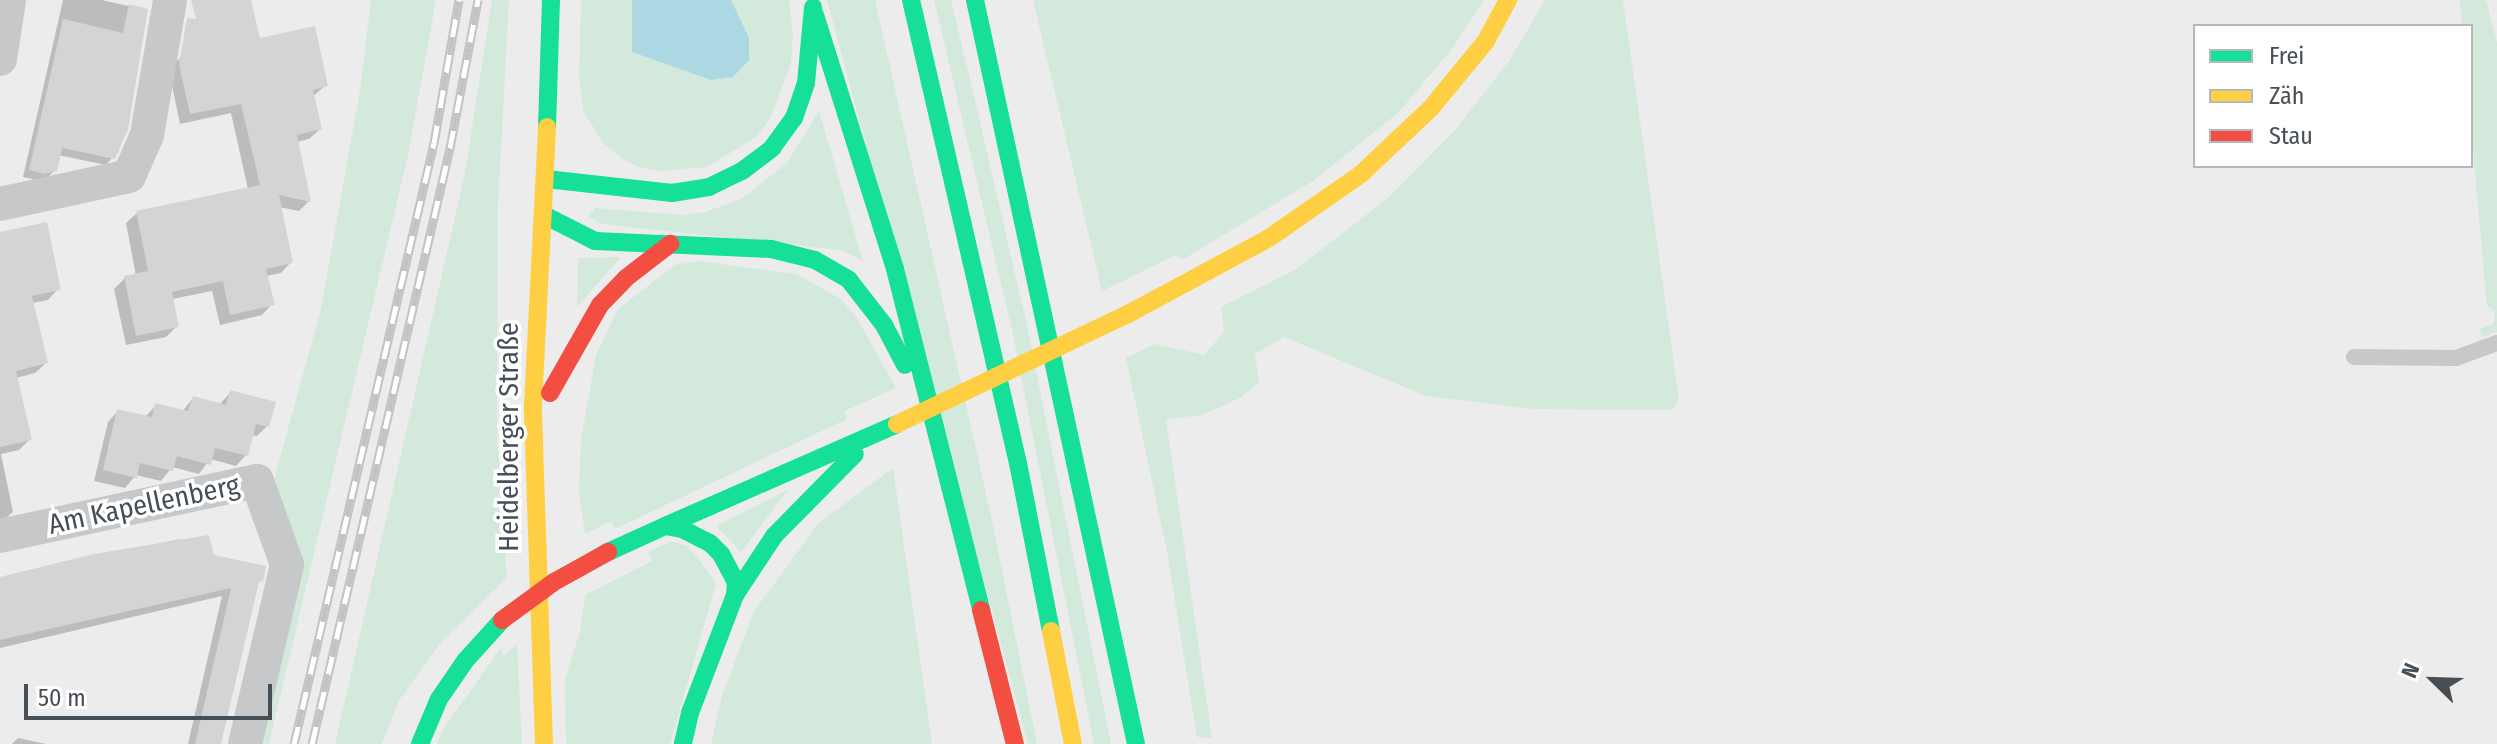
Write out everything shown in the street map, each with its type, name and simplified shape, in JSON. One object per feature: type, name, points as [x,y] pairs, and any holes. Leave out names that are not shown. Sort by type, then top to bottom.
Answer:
[{"type":"main road","name":"Heidelberger Straße","points":[[544,744],[533,405],[534,333],[546,179],[551,0]]},
{"type":"main road","points":[[911,0],[1018,463],[1073,744]]},
{"type":"main road","points":[[975,0],[1111,616],[1136,744]]},
{"type":"main road","points":[[420,744],[439,699],[482,641],[502,620],[554,582],[608,552],[873,436],[1128,314],[1269,238],[1361,174],[1431,108],[1486,41],[1508,0]]},
{"type":"main road","points":[[546,179],[672,193],[709,187],[742,171],[772,148],[794,118],[806,83],[813,7]]},
{"type":"main road","points":[[813,7],[895,269],[1015,744]]},
{"type":"main road","name":"Heidelberger Straße","points":[[540,660],[551,476],[551,321],[544,215]]},
{"type":"main road","points":[[544,215],[595,241],[771,249],[815,260],[849,280],[884,325],[934,421]]},
{"type":"main road","points":[[550,393],[600,305],[626,278],[670,244]]},
{"type":"main road","points":[[683,744],[690,713],[735,595],[774,536],[873,436]]},
{"type":"main road","points":[[665,526],[695,534],[721,554],[736,582],[735,595]]},
{"type":"street","points":[[0,59],[9,0]]},
{"type":"street","points":[[0,204],[129,176],[147,135],[170,0]]},
{"type":"street","name":"Am Kapellenberg","points":[[0,536],[257,481],[287,565],[245,744]]},
{"type":"lane","points":[[2354,357],[2456,358],[2497,343]]},
{"type":"green space","points":[[371,0],[436,0],[408,155],[269,744],[257,744],[298,563],[273,483],[321,309],[360,90]]},
{"type":"green space","points":[[492,0],[509,0],[498,205],[497,435],[507,578],[442,641],[398,702],[382,744],[335,744],[465,173]]},
{"type":"green space","points":[[581,0],[789,0],[793,34],[791,63],[772,115],[756,137],[707,167],[662,171],[641,168],[621,158],[603,143],[583,110],[579,76]]},
{"type":"green space","points":[[827,0],[875,0],[991,516],[1037,744],[1028,744]]},
{"type":"green space","points":[[934,0],[951,0],[970,79],[1026,321],[1111,744],[1094,744],[1012,330]]},
{"type":"green space","points":[[1033,0],[1484,0],[1451,50],[1398,113],[1313,181],[1182,260],[1176,255],[1102,291]]},
{"type":"green space","points":[[1545,0],[1623,0],[1679,399],[1672,410],[1533,409],[1426,396],[1284,337],[1255,354],[1259,382],[1240,398],[1202,415],[1166,419],[1212,738],[1197,737],[1167,552],[1126,358],[1154,344],[1204,355],[1224,332],[1221,307],[1296,269],[1387,199],[1457,128],[1511,58]]},
{"type":"green space","points":[[2460,0],[2486,0],[2497,42],[2497,332],[2482,337],[2480,329],[2494,323],[2495,311],[2487,306],[2473,150],[2473,24],[2462,24]]},
{"type":"green space","points":[[819,111],[863,261],[841,250],[601,224],[588,216],[595,208],[683,215],[705,212],[741,199],[787,163]]},
{"type":"green space","points":[[621,257],[577,307],[578,258]]},
{"type":"green space","points":[[698,261],[796,274],[841,299],[857,318],[896,388],[845,411],[847,419],[615,529],[611,521],[585,534],[579,491],[581,440],[596,355],[618,309],[675,265]]},
{"type":"green space","points":[[893,468],[932,744],[711,744],[722,696],[754,611],[819,523]]},
{"type":"green space","points":[[789,489],[741,552],[716,526]]},
{"type":"green space","points":[[671,541],[688,546],[716,583],[670,744],[566,744],[565,679],[580,631],[585,595],[652,561],[649,552]]},
{"type":"green space","points":[[517,643],[522,744],[437,744],[443,729],[501,648],[503,657]]},
{"type":"water","points":[[632,0],[731,0],[749,38],[749,60],[733,77],[711,80],[632,52]]},
{"type":"building","points":[[191,0],[251,0],[260,38],[315,26],[328,86],[313,90],[322,129],[297,135],[311,202],[279,195],[293,263],[266,269],[275,305],[230,315],[223,281],[172,292],[179,327],[136,336],[124,276],[148,271],[136,211],[260,185],[241,104],[190,114],[179,64],[187,18],[196,19]]},
{"type":"building","points":[[129,4],[148,9],[128,129],[115,159],[62,148],[57,171],[45,174],[29,170],[63,19],[123,33]]},
{"type":"building","points":[[47,222],[61,290],[32,296],[48,363],[16,371],[32,440],[0,447],[0,232]]},
{"type":"building","points":[[230,390],[276,402],[269,427],[256,424],[248,456],[215,448],[211,465],[177,456],[173,471],[140,463],[137,478],[103,470],[117,409],[152,417],[155,403],[188,411],[193,396],[226,405]]},
{"type":"building","points":[[209,535],[214,555],[266,566],[263,581],[259,582],[221,744],[195,744],[231,588],[0,640],[0,577],[94,554]]},
{"type":"railway","points":[[294,744],[434,143],[459,0]]},
{"type":"railway","points":[[312,744],[450,148],[478,0]]},
{"type":"traffic: fast","points":[[547,127],[551,0]]},
{"type":"traffic: fast","points":[[911,0],[1018,463],[1051,631]]},
{"type":"traffic: fast","points":[[975,0],[1136,744]]},
{"type":"traffic: fast","points":[[546,179],[672,193],[709,187],[742,171],[772,148],[794,118],[806,83],[813,7]]},
{"type":"traffic: fast","points":[[815,15],[895,269],[981,610]]},
{"type":"traffic: fast","points":[[544,215],[595,241],[771,249],[815,260],[849,280],[884,325],[905,365]]},
{"type":"traffic: fast","points":[[665,526],[897,424]]},
{"type":"traffic: fast","points":[[735,595],[774,536],[855,454]]},
{"type":"traffic: fast","points":[[608,552],[665,526],[682,529],[710,543],[721,554],[736,582],[735,595],[690,713],[683,744]]},
{"type":"traffic: fast","points":[[420,744],[439,699],[465,661],[502,620]]},
{"type":"traffic: slow","points":[[1128,314],[1269,238],[1361,174],[1431,108],[1486,41],[1508,0]]},
{"type":"traffic: slow","points":[[544,744],[533,405],[547,127]]},
{"type":"traffic: slow","points":[[897,424],[1128,314]]},
{"type":"traffic: slow","points":[[1051,631],[1073,744]]},
{"type":"traffic: jam","points":[[550,393],[600,305],[626,278],[670,244]]},
{"type":"traffic: jam","points":[[502,620],[554,582],[608,552]]},
{"type":"traffic: jam","points":[[981,610],[1015,744]]}]
